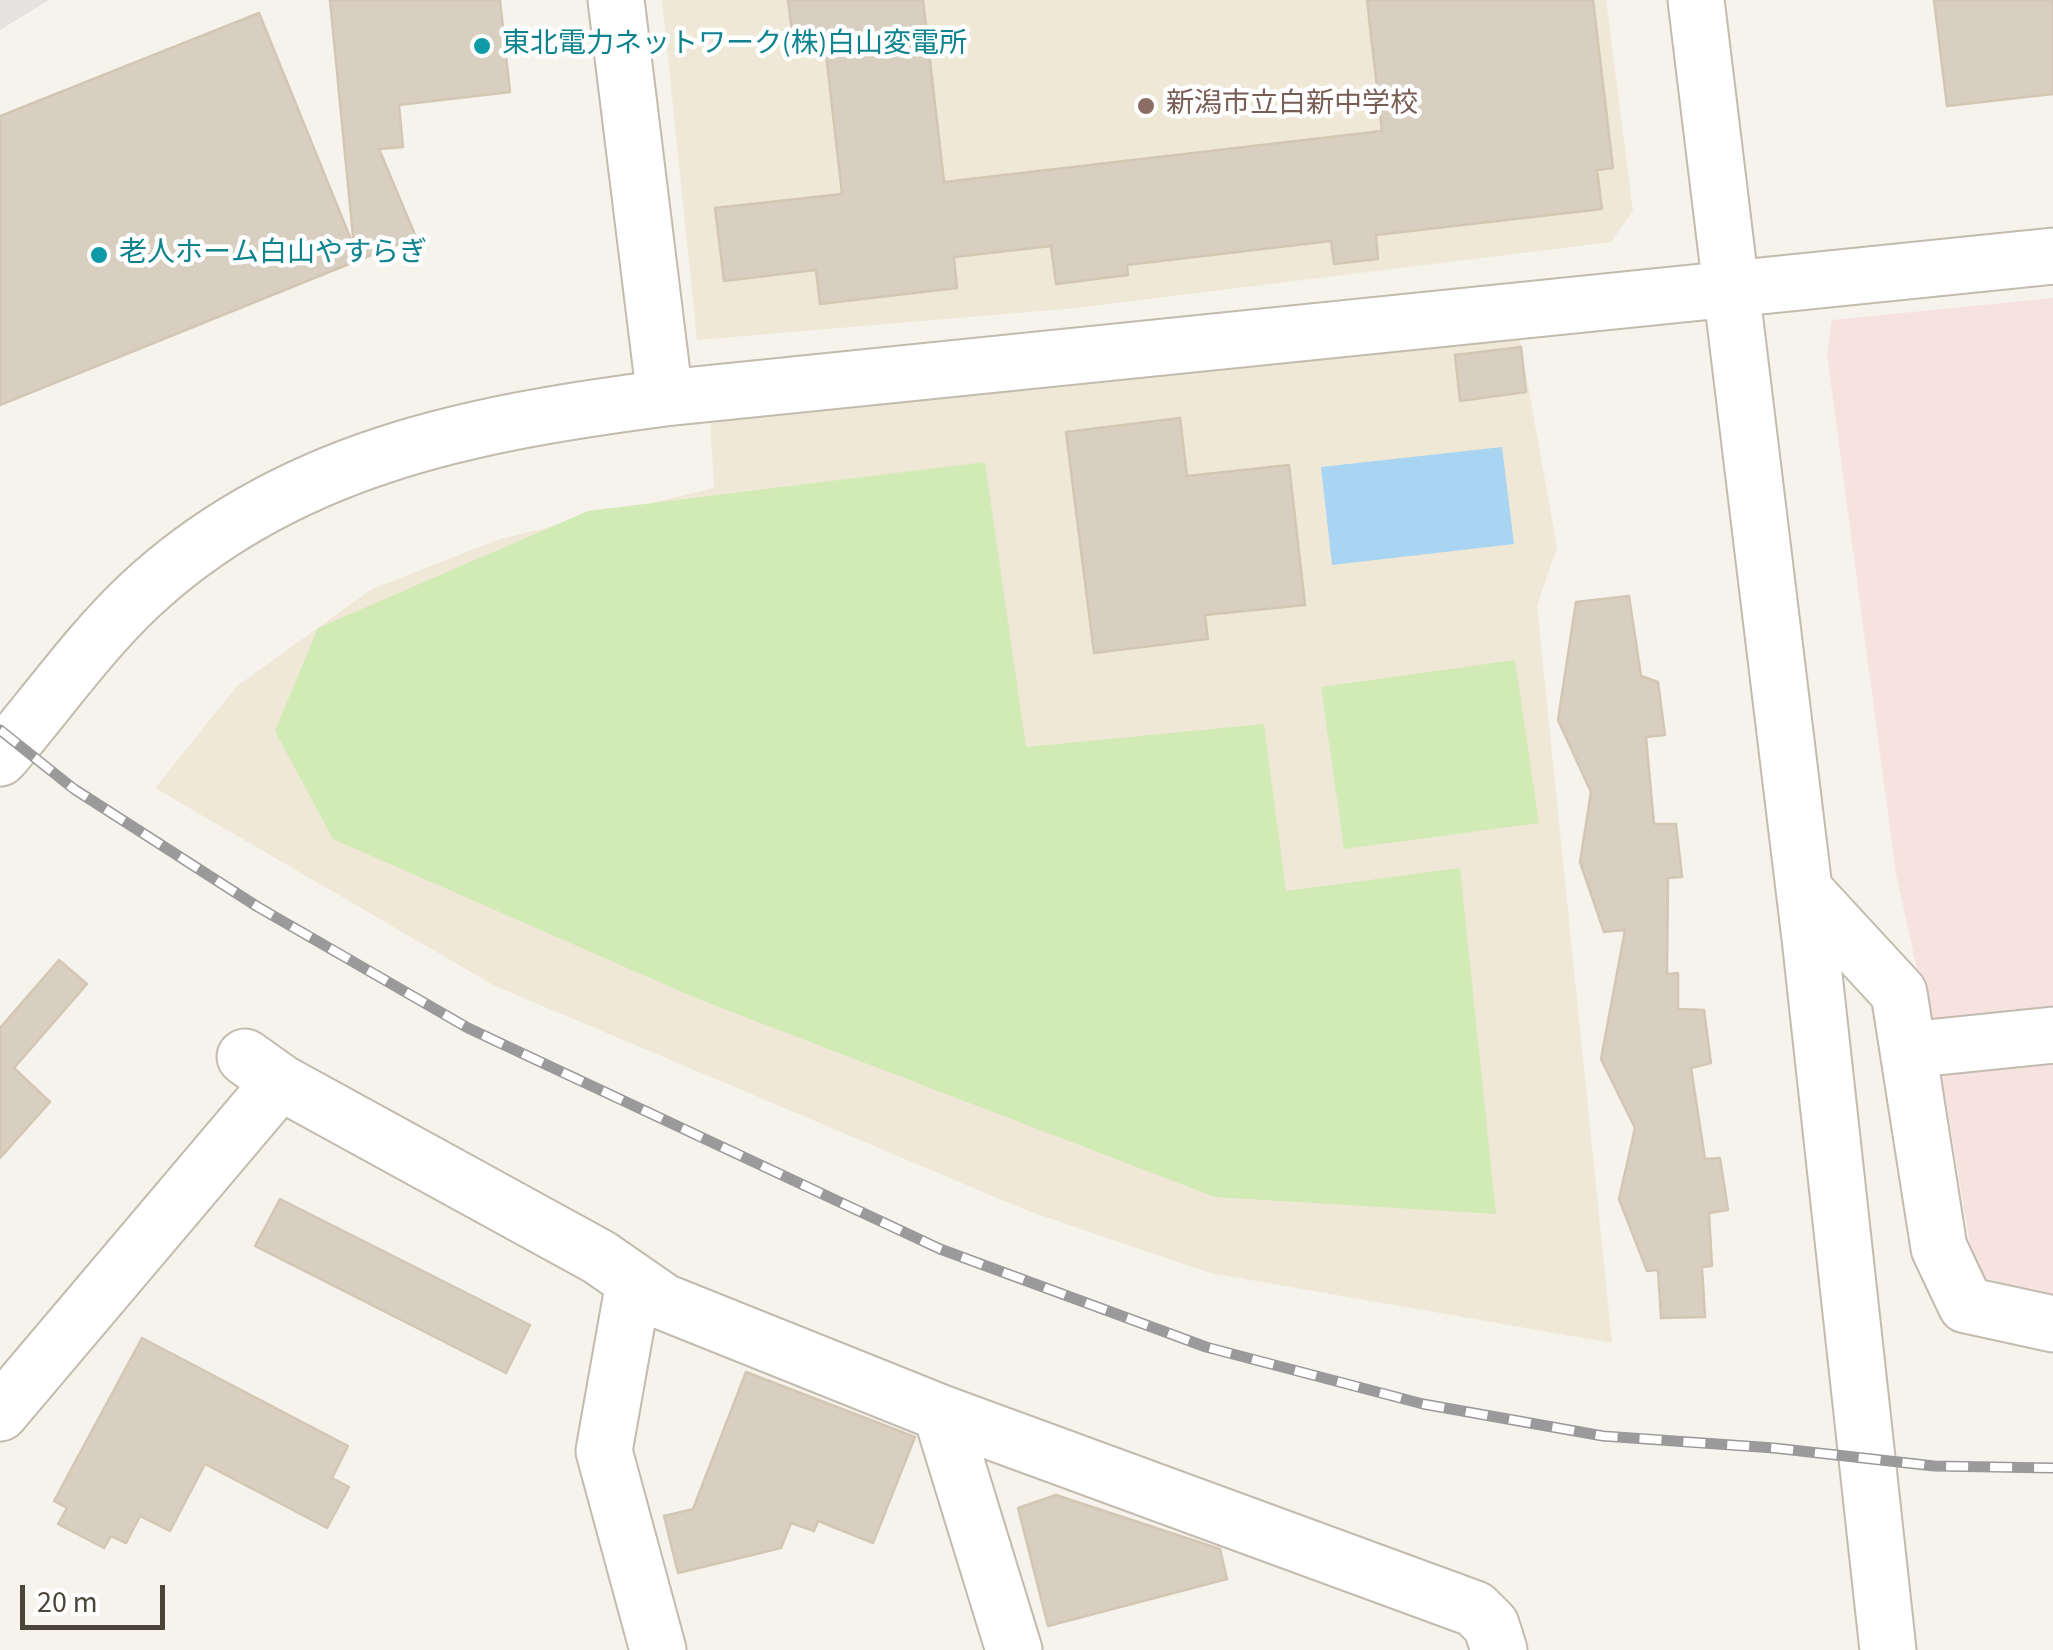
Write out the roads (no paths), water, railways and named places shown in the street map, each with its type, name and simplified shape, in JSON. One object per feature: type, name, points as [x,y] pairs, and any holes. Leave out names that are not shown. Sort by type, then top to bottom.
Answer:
[{"type":"street","points":[[616,0],[665,398]]},
{"type":"street","points":[[1696,0],[1804,890],[1888,1650]]},
{"type":"street","points":[[0,758],[136,599],[173,566],[256,512],[327,476],[401,447],[487,424],[665,398],[2053,256]]},
{"type":"street","points":[[1804,890],[1899,993],[1939,1248],[1966,1305],[2053,1324]]},
{"type":"street","points":[[1908,1050],[2053,1034]]},
{"type":"street","points":[[0,1413],[262,1069],[599,1257],[664,1302],[941,1414],[1475,1609],[1491,1625],[1498,1650]]},
{"type":"street","points":[[634,1282],[604,1451],[658,1650]]},
{"type":"street","points":[[941,1414],[1014,1650]]},
{"type":"water","points":[[1502,447],[1514,544],[1332,565],[1321,467]]},
{"type":"railway","points":[[0,730],[74,789],[258,907],[468,1028],[940,1249],[1206,1347],[1423,1404],[1603,1436],[1774,1448],[1934,1466],[2053,1468]]},
{"type":"place","name":"東北電力ネットワーク(株)白山変電所","points":[[482,46]]},
{"type":"place","name":"新潟市立白新中学校","points":[[1146,106]]},
{"type":"place","name":"老人ホーム白山やすらぎ","points":[[99,255]]}]
